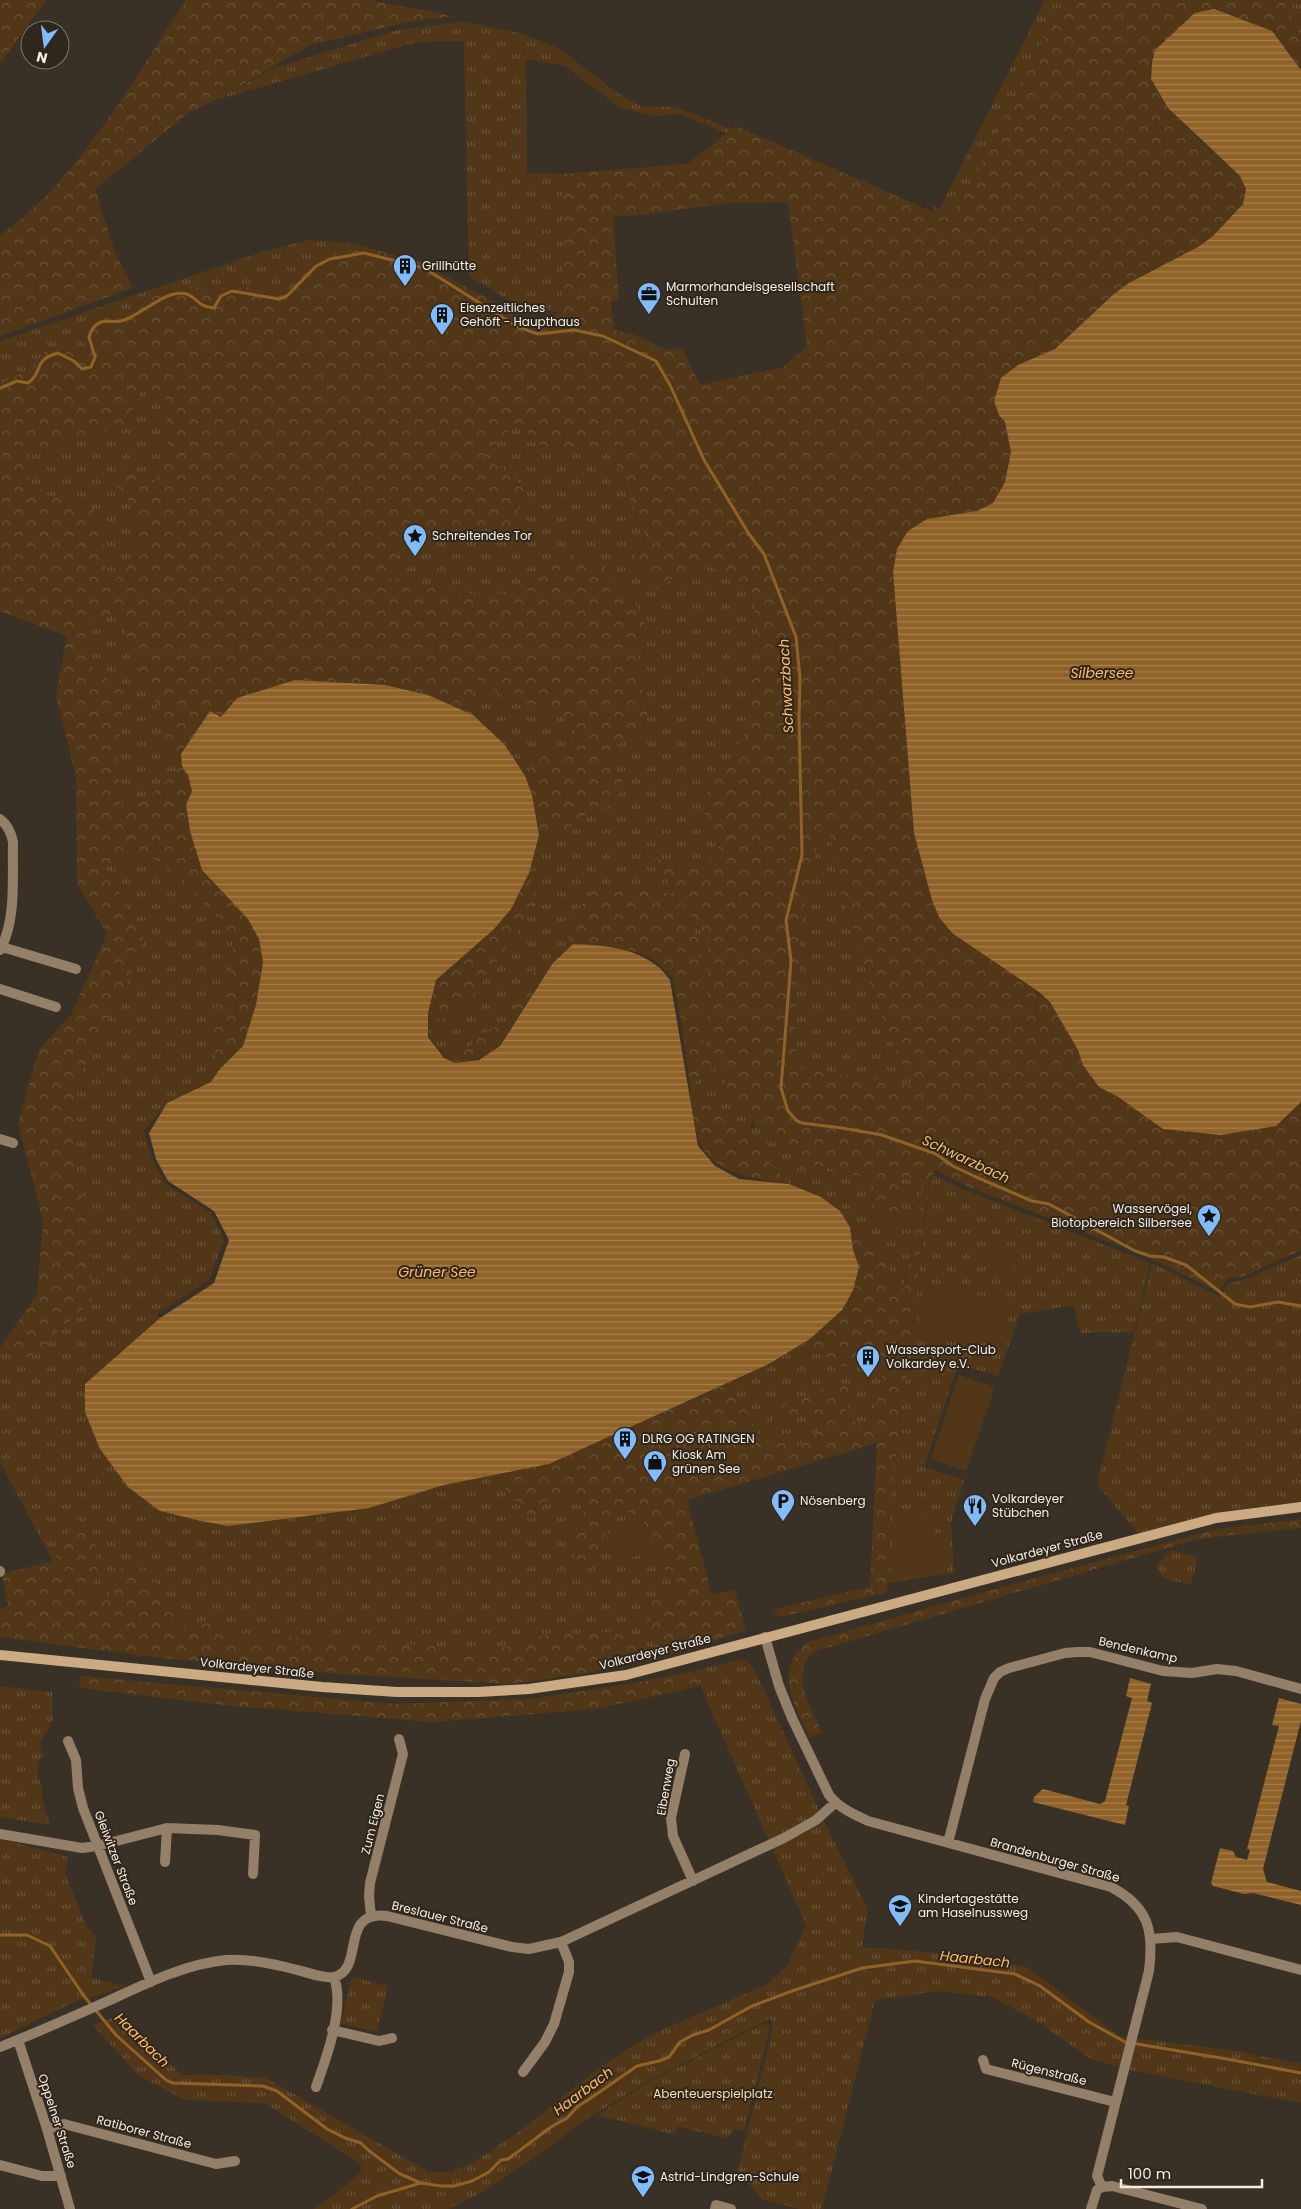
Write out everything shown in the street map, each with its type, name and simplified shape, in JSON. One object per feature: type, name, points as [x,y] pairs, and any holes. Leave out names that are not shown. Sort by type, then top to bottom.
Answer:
[{"type":"main road","name":"Volkardeyer Straße","points":[[0,1655],[322,1687],[397,1692],[478,1692],[529,1689],[626,1674],[1216,1518],[1301,1507]]},
{"type":"street","points":[[0,819],[5,822],[13,842],[11,910],[1,948],[76,969]]},
{"type":"street","points":[[0,988],[56,1008]]},
{"type":"street","points":[[0,1139],[13,1142]]},
{"type":"street","name":"Brandenburger Straße","points":[[765,1637],[779,1686],[828,1795],[847,1812],[868,1821],[1111,1887],[1130,1898],[1136,1905],[1148,1926],[1151,1939],[1149,1971],[1097,2176],[1102,2187],[1098,2190],[1092,2209]]},
{"type":"street","name":"Bendenkamp","points":[[948,1843],[985,1699],[994,1678],[1009,1668],[1065,1653],[1090,1652],[1163,1671],[1226,1670],[1301,1689]]},
{"type":"street","name":"Zum Eigen","points":[[371,1916],[370,1883],[403,1754],[399,1739]]},
{"type":"street","name":"Gleiwitzer Straße","points":[[68,1741],[76,1760],[78,1788],[83,1808],[151,1982]]},
{"type":"street","name":"Eibenweg","points":[[684,1754],[671,1818],[673,1836],[693,1881]]},
{"type":"street","name":"Breslauer Straße","points":[[371,1916],[387,1916],[512,1947],[529,1949],[560,1942],[784,1838],[816,1820],[835,1803]]},
{"type":"street","points":[[165,1862],[167,1828]]},
{"type":"street","points":[[0,1834],[82,1848],[167,1828],[218,1830],[255,1835],[253,1874]]},
{"type":"street","points":[[0,2047],[168,1974],[226,1960],[274,1964],[324,1977],[334,1977],[345,1969],[358,1927],[363,1920],[371,1916]]},
{"type":"street","points":[[1151,1939],[1169,1936],[1177,1937],[1301,1970]]},
{"type":"street","points":[[523,2072],[545,2042],[554,2024],[569,1972],[569,1962],[560,1942]]},
{"type":"street","points":[[316,2087],[332,2030],[338,1993],[334,1977]]},
{"type":"street","points":[[332,2030],[379,2041],[392,2038]]},
{"type":"street","name":"Oppelner Straße","points":[[18,2040],[47,2129],[70,2209]]},
{"type":"street","name":"Rügenstraße","points":[[983,2060],[986,2069],[1115,2102]]},
{"type":"street","name":"Ratiborer Straße","points":[[47,2129],[64,2124],[216,2164],[235,2160]]},
{"type":"street","points":[[0,2165],[42,2176],[61,2176]]},
{"type":"street","points":[[1102,2187],[1112,2186],[1202,2209]]},
{"type":"street","points":[[715,2209],[716,2205],[731,2209]]},
{"type":"green space","points":[[0,0],[46,0],[32,20],[20,20],[20,36],[0,64]]},
{"type":"green space","points":[[186,0],[370,0],[454,16],[413,21],[310,45],[216,100],[188,113],[95,189],[115,252],[133,288],[0,336],[0,235],[28,213],[54,188],[79,159],[125,95]]},
{"type":"green space","points":[[1045,0],[1062,0],[962,203],[947,218],[933,211],[934,206],[939,210]]},
{"type":"green space","points":[[1062,0],[1283,0],[1301,38],[1301,70],[1285,47],[1164,40],[1157,48],[1151,63],[1151,79],[1165,103],[1204,144],[1240,176],[1246,189],[1243,204],[1213,236],[1055,349],[1041,356],[999,415],[1005,422],[1011,452],[1005,482],[993,503],[977,511],[927,519],[897,549],[893,572],[914,834],[932,900],[939,917],[1050,1002],[1078,1050],[1083,1065],[1099,1087],[1117,1096],[1221,1135],[1276,1126],[1301,1102],[1301,1250],[1244,1276],[1227,1279],[1220,1292],[1141,1254],[969,1187],[935,1170],[930,1179],[890,1505],[888,1583],[885,1593],[779,1617],[774,1609],[870,1587],[877,1443],[687,1500],[712,1595],[735,1589],[746,1630],[656,1659],[648,1598],[677,1595],[641,1517],[616,1507],[592,1570],[573,1563],[579,1545],[571,1529],[585,1530],[581,1494],[546,1502],[532,1519],[508,1493],[499,1474],[549,1464],[726,1384],[746,1410],[764,1444],[783,1441],[796,1447],[811,1441],[818,1430],[806,1414],[772,1422],[773,1416],[781,1408],[830,1385],[852,1384],[844,1420],[871,1425],[883,1380],[877,1368],[829,1365],[810,1339],[842,1310],[859,1267],[853,1250],[850,1227],[889,1257],[889,1283],[904,1289],[924,1173],[899,1181],[897,1227],[875,1213],[870,1179],[808,1163],[756,1126],[728,1089],[707,1034],[708,939],[679,898],[699,940],[701,1034],[712,1070],[690,1086],[673,978],[654,959],[632,951],[573,944],[563,931],[593,889],[635,889],[675,894],[653,859],[701,868],[720,852],[701,804],[746,732],[760,641],[751,588],[698,561],[657,590],[634,558],[646,538],[612,453],[539,445],[518,423],[483,454],[525,487],[512,529],[470,525],[436,534],[408,522],[391,580],[473,594],[525,594],[539,572],[576,553],[603,565],[645,617],[636,670],[649,709],[640,734],[618,744],[614,767],[623,781],[615,803],[580,818],[566,833],[539,835],[532,795],[525,776],[542,755],[569,748],[578,723],[507,698],[473,677],[473,715],[428,695],[385,685],[295,680],[237,698],[221,717],[210,711],[181,754],[163,747],[169,723],[143,682],[119,614],[97,618],[86,628],[93,669],[124,692],[118,755],[120,805],[149,797],[182,766],[188,775],[192,791],[186,805],[190,831],[202,870],[248,919],[259,939],[263,962],[256,1005],[243,1046],[219,1070],[210,1026],[231,975],[233,937],[183,879],[146,852],[105,866],[144,938],[125,990],[99,1034],[73,1089],[74,1164],[90,1230],[92,1301],[24,1362],[2,1345],[37,1294],[43,1221],[18,1123],[39,1049],[71,1015],[107,934],[77,883],[76,777],[56,696],[67,636],[0,611],[0,384],[28,369],[51,348],[74,354],[85,347],[92,325],[113,314],[137,310],[153,297],[184,286],[227,289],[249,287],[279,292],[349,243],[418,261],[520,316],[533,319],[562,313],[563,174],[687,164],[736,126],[947,218],[962,202]],"holes":[[[788,202],[807,346],[783,367],[700,385],[682,348],[667,350],[636,335],[614,330],[611,302],[619,300],[613,216],[641,215],[727,203]],[[143,387],[170,401],[167,449],[161,458],[157,480],[148,485],[126,465],[111,478],[132,505],[130,506],[139,539],[122,574],[107,586],[101,523],[93,509],[48,495],[29,481],[29,453],[124,426]],[[828,822],[838,882],[889,1037],[914,1086],[796,1067],[795,1023],[801,931],[821,823]]]},
{"type":"green space","points":[[1283,0],[1301,0],[1301,38],[1300,37]]},
{"type":"green space","points":[[462,22],[520,33],[560,49],[614,91],[640,106],[676,107],[731,129],[727,133],[678,114],[655,116],[621,108],[565,66],[526,59],[527,173],[563,174],[562,313],[520,307],[469,276],[464,41],[416,42],[216,100],[274,68],[398,30]]},
{"type":"green space","points":[[309,240],[349,243],[279,293],[249,287],[227,289],[184,286],[153,297],[137,310],[113,314],[93,325],[85,347],[74,354],[56,348],[46,351],[28,369],[0,384],[0,341],[265,251]]},
{"type":"green space","points":[[143,387],[170,401],[167,449],[161,459],[157,481],[148,485],[136,473],[132,506],[130,506],[139,540],[122,574],[107,586],[101,523],[93,509],[48,495],[28,481],[29,452],[124,426]]},
{"type":"green space","points":[[518,423],[539,445],[612,453],[646,539],[672,579],[697,561],[734,554],[751,588],[760,615],[763,1068],[750,1129],[756,1126],[808,1163],[870,1179],[875,1213],[897,1227],[899,1181],[924,1172],[916,1227],[903,1289],[889,1283],[889,1257],[850,1227],[840,1211],[821,1197],[789,1184],[748,1138],[712,1107],[689,1100],[690,1086],[684,1039],[673,978],[654,959],[632,951],[573,944],[553,963],[499,1045],[478,1059],[455,1063],[444,1057],[429,1036],[428,1013],[529,873],[539,835],[566,833],[579,818],[615,803],[614,767],[618,744],[640,734],[649,709],[636,670],[645,617],[603,565],[539,572],[525,594],[473,594],[391,580],[408,522],[436,534],[470,525],[512,529],[525,487],[483,454]]},
{"type":"green space","points":[[119,614],[143,682],[169,723],[163,747],[181,754],[182,766],[149,797],[120,805],[118,755],[124,692],[93,669],[86,628],[97,618]]},
{"type":"green space","points":[[473,677],[507,698],[579,723],[569,748],[542,755],[525,776],[505,745],[473,715]]},
{"type":"green space","points":[[821,822],[828,822],[838,882],[889,1037],[915,1086],[796,1068],[795,1023],[801,931]]},
{"type":"green space","points":[[146,852],[183,879],[233,937],[231,975],[210,1026],[219,1070],[212,1082],[167,1103],[144,1131],[152,1159],[165,1184],[211,1213],[224,1240],[209,1280],[157,1314],[160,1318],[85,1384],[308,1514],[369,1508],[444,1485],[499,1474],[508,1493],[546,1502],[581,1494],[585,1530],[572,1530],[579,1545],[573,1563],[605,1537],[616,1507],[641,1517],[678,1595],[648,1599],[656,1659],[645,1661],[645,1646],[546,1635],[468,1657],[446,1647],[281,1636],[249,1646],[229,1631],[211,1623],[177,1627],[176,1617],[164,1602],[161,1588],[123,1563],[108,1598],[89,1594],[97,1572],[77,1519],[53,1561],[0,1462],[0,1348],[2,1345],[24,1362],[90,1230],[74,1164],[73,1089],[99,1034],[125,990],[105,866]]},
{"type":"green space","points":[[529,873],[536,905],[470,1000],[441,1021],[428,1013],[436,980],[493,930],[511,909]]},
{"type":"green space","points":[[540,963],[553,963],[519,1014],[512,1004],[517,994]]},
{"type":"green space","points":[[506,1021],[512,1023],[499,1044],[487,1054],[473,1060],[458,1062],[444,1058],[471,1045],[481,1034]]},
{"type":"green space","points":[[689,1100],[712,1107],[748,1138],[789,1184],[752,1178],[728,1170],[717,1163],[701,1145]]},
{"type":"green space","points":[[931,1174],[967,1191],[1150,1263],[1134,1332],[1080,1333],[1074,1305],[1020,1314],[998,1376],[958,1364],[924,1467],[964,1480],[951,1522],[954,1573],[888,1583],[890,1505]]},
{"type":"green space","points":[[992,1244],[1019,1246],[1014,1273],[990,1271]]},
{"type":"green space","points":[[1301,1255],[1301,1502],[1250,1508],[1138,1533],[1097,1485],[1152,1263],[1220,1297],[1227,1284],[1246,1279]]},
{"type":"green space","points":[[923,1287],[1009,1300],[1007,1346],[917,1335]]},
{"type":"green space","points":[[810,1339],[829,1365],[877,1368],[883,1380],[871,1425],[844,1420],[852,1384],[772,1422],[806,1414],[818,1430],[811,1441],[796,1447],[783,1441],[764,1444],[746,1410],[726,1384],[770,1364]]},
{"type":"green space","points":[[959,1375],[995,1387],[966,1471],[931,1459]]},
{"type":"green space","points":[[893,1516],[935,1518],[934,1533],[950,1534],[951,1567],[891,1579]]},
{"type":"green space","points":[[77,1518],[96,1536],[97,1572],[89,1594],[108,1598],[123,1563],[136,1560],[161,1588],[164,1602],[176,1617],[177,1627],[211,1623],[229,1631],[249,1646],[281,1636],[446,1647],[468,1657],[546,1635],[620,1631],[645,1646],[645,1661],[586,1673],[510,1684],[342,1674],[152,1657],[0,1637],[0,1609],[8,1605],[2,1574],[53,1561]]},
{"type":"green space","points":[[642,1518],[654,1548],[621,1562],[609,1532]]},
{"type":"green space","points":[[1301,1519],[1301,1528],[1198,1539],[813,1652],[806,1661],[803,1671],[804,1691],[822,1732],[810,1738],[793,1701],[789,1676],[791,1664],[797,1653],[808,1642],[1217,1529]]},
{"type":"green space","points":[[1171,1550],[1198,1557],[1191,1585],[1163,1578],[1156,1566]]},
{"type":"green space","points":[[742,1659],[751,1664],[756,1673],[830,1834],[868,1909],[862,1947],[964,1955],[1027,1967],[1119,2036],[1236,2051],[1301,2064],[1301,2103],[1130,2070],[1091,2059],[1038,2022],[993,1997],[938,1991],[875,2000],[822,2209],[800,2209],[761,2199],[738,2170],[773,2029],[771,2018],[648,2081],[587,2119],[534,2158],[484,2191],[448,2209],[313,2209],[322,2204],[360,2173],[362,2167],[358,2162],[265,2103],[185,2100],[138,2075],[93,2025],[118,2016],[182,2075],[228,2075],[266,2078],[429,2172],[451,2172],[474,2162],[527,2126],[600,2067],[653,2034],[766,1985],[787,1966],[806,1925],[694,1671]]},
{"type":"green space","points":[[694,1671],[701,1686],[596,1709],[432,1722],[223,1705],[80,1688],[79,1676],[395,1704],[530,1699],[629,1684]]},
{"type":"green space","points":[[0,1686],[52,1692],[53,1720],[40,1743],[41,1752],[45,1754],[38,1763],[38,1778],[42,1785],[42,1797],[50,1825],[0,1817]]},
{"type":"green space","points":[[0,1839],[68,1857],[65,1873],[87,1928],[96,1937],[91,1978],[126,1986],[74,2002],[0,2038]]},
{"type":"green space","points":[[352,1977],[388,1986],[377,2032],[341,2023]]},
{"type":"green space","name":"Abenteuerspielplatz","points":[[765,2023],[770,2027],[744,2131],[735,2129],[727,2138],[679,2127],[673,2134],[597,2115],[649,2082]]},
{"type":"water","name":"Silbersee","points":[[1214,9],[1272,31],[1301,70],[1301,1102],[1276,1126],[1221,1135],[1163,1129],[1117,1096],[1099,1087],[1083,1065],[1078,1050],[1050,1002],[1039,992],[952,933],[939,917],[932,900],[914,833],[893,572],[897,549],[908,531],[927,519],[977,511],[993,503],[1005,482],[1011,452],[1005,422],[999,415],[994,401],[1001,378],[1018,365],[1055,349],[1114,294],[1129,283],[1198,247],[1213,236],[1243,204],[1246,189],[1240,176],[1168,108],[1151,79],[1155,50],[1195,13]]},
{"type":"water","name":"Grüner See","points":[[295,680],[385,685],[428,695],[473,715],[505,745],[525,776],[532,795],[539,835],[529,873],[511,909],[493,930],[436,980],[428,1013],[428,1037],[444,1058],[455,1063],[479,1060],[500,1046],[553,963],[573,944],[614,948],[635,953],[658,966],[670,980],[698,1146],[715,1166],[739,1179],[789,1184],[821,1197],[840,1211],[850,1227],[853,1250],[859,1267],[853,1290],[842,1310],[810,1339],[769,1364],[549,1464],[444,1485],[369,1508],[228,1526],[160,1511],[128,1487],[100,1449],[85,1412],[85,1384],[160,1318],[214,1283],[229,1240],[214,1211],[168,1181],[156,1159],[149,1133],[167,1103],[211,1082],[219,1070],[243,1046],[256,1005],[263,962],[259,939],[248,919],[202,870],[190,831],[186,805],[192,791],[188,775],[182,766],[181,754],[210,711],[221,717],[237,698]]},
{"type":"water","points":[[1130,1678],[1151,1684],[1147,1701],[1152,1703],[1126,1805],[1129,1806],[1125,1825],[1033,1802],[1034,1797],[1043,1789],[1100,1804],[1105,1801],[1132,1698],[1126,1696]]},
{"type":"water","points":[[1279,1698],[1301,1704],[1301,1721],[1263,1869],[1267,1882],[1301,1891],[1301,1905],[1253,1893],[1244,1894],[1213,1886],[1211,1883],[1220,1848],[1233,1851],[1236,1857],[1247,1860],[1250,1850],[1247,1849],[1279,1726],[1272,1725]]},
{"type":"waterway","name":"Schwarzbach","points":[[0,388],[17,381],[28,383],[36,375],[41,363],[58,353],[74,361],[82,369],[91,367],[95,357],[89,337],[95,326],[101,322],[124,320],[171,295],[187,294],[200,304],[214,308],[221,296],[232,291],[279,299],[287,296],[316,266],[330,259],[364,253],[424,268],[518,327],[538,334],[574,330],[603,336],[656,361],[670,385],[704,460],[749,534],[764,554],[796,637],[800,678],[802,855],[786,920],[791,961],[781,1088],[788,1111],[797,1121],[802,1123],[882,1135],[936,1154],[953,1166],[976,1177],[1032,1201],[1049,1204],[1135,1251],[1150,1256],[1164,1257],[1186,1265],[1235,1304],[1250,1307],[1278,1302],[1301,1306]]},
{"type":"waterway","name":"Haarbach","points":[[0,1935],[27,1935],[50,1946],[84,1996],[116,2035],[166,2080],[173,2083],[263,2086],[277,2091],[327,2129],[361,2143],[400,2174],[421,2183],[441,2186],[454,2186],[472,2181],[489,2172],[501,2160],[508,2159],[551,2127],[567,2118],[578,2106],[637,2066],[669,2057],[680,2042],[709,2030],[752,2006],[862,1968],[915,1961],[1015,1974],[1040,1986],[1089,2022],[1125,2042],[1301,2073]]},
{"type":"waterway","points":[[352,2209],[377,2196],[421,2183]]},
{"type":"place","name":"Grillhütte","points":[[405,287]]},
{"type":"place","name":"Marmorhandelsgesellschaft Schulten","points":[[649,315]]},
{"type":"place","name":"Eisenzeitliches Gehöft - Haupthaus","points":[[442,336]]},
{"type":"place","name":"Schreitendes Tor","points":[[415,557]]},
{"type":"place","name":"Wasservögel, Biotopbereich Silbersee","points":[[1209,1237]]},
{"type":"place","name":"Wassersport-Club Volkardey e.V.","points":[[868,1378]]},
{"type":"place","name":"DLRG OG RATINGEN","points":[[625,1460]]},
{"type":"place","name":"Kiosk Am grünen See","points":[[655,1483]]},
{"type":"place","name":"Nösenberg","points":[[783,1522]]},
{"type":"place","name":"Volkardeyer Stübchen","points":[[975,1527]]},
{"type":"place","name":"Kindertagestätte am Haselnussweg","points":[[900,1927]]},
{"type":"place","name":"Astrid-Lindgren-Schule","points":[[643,2198]]}]
